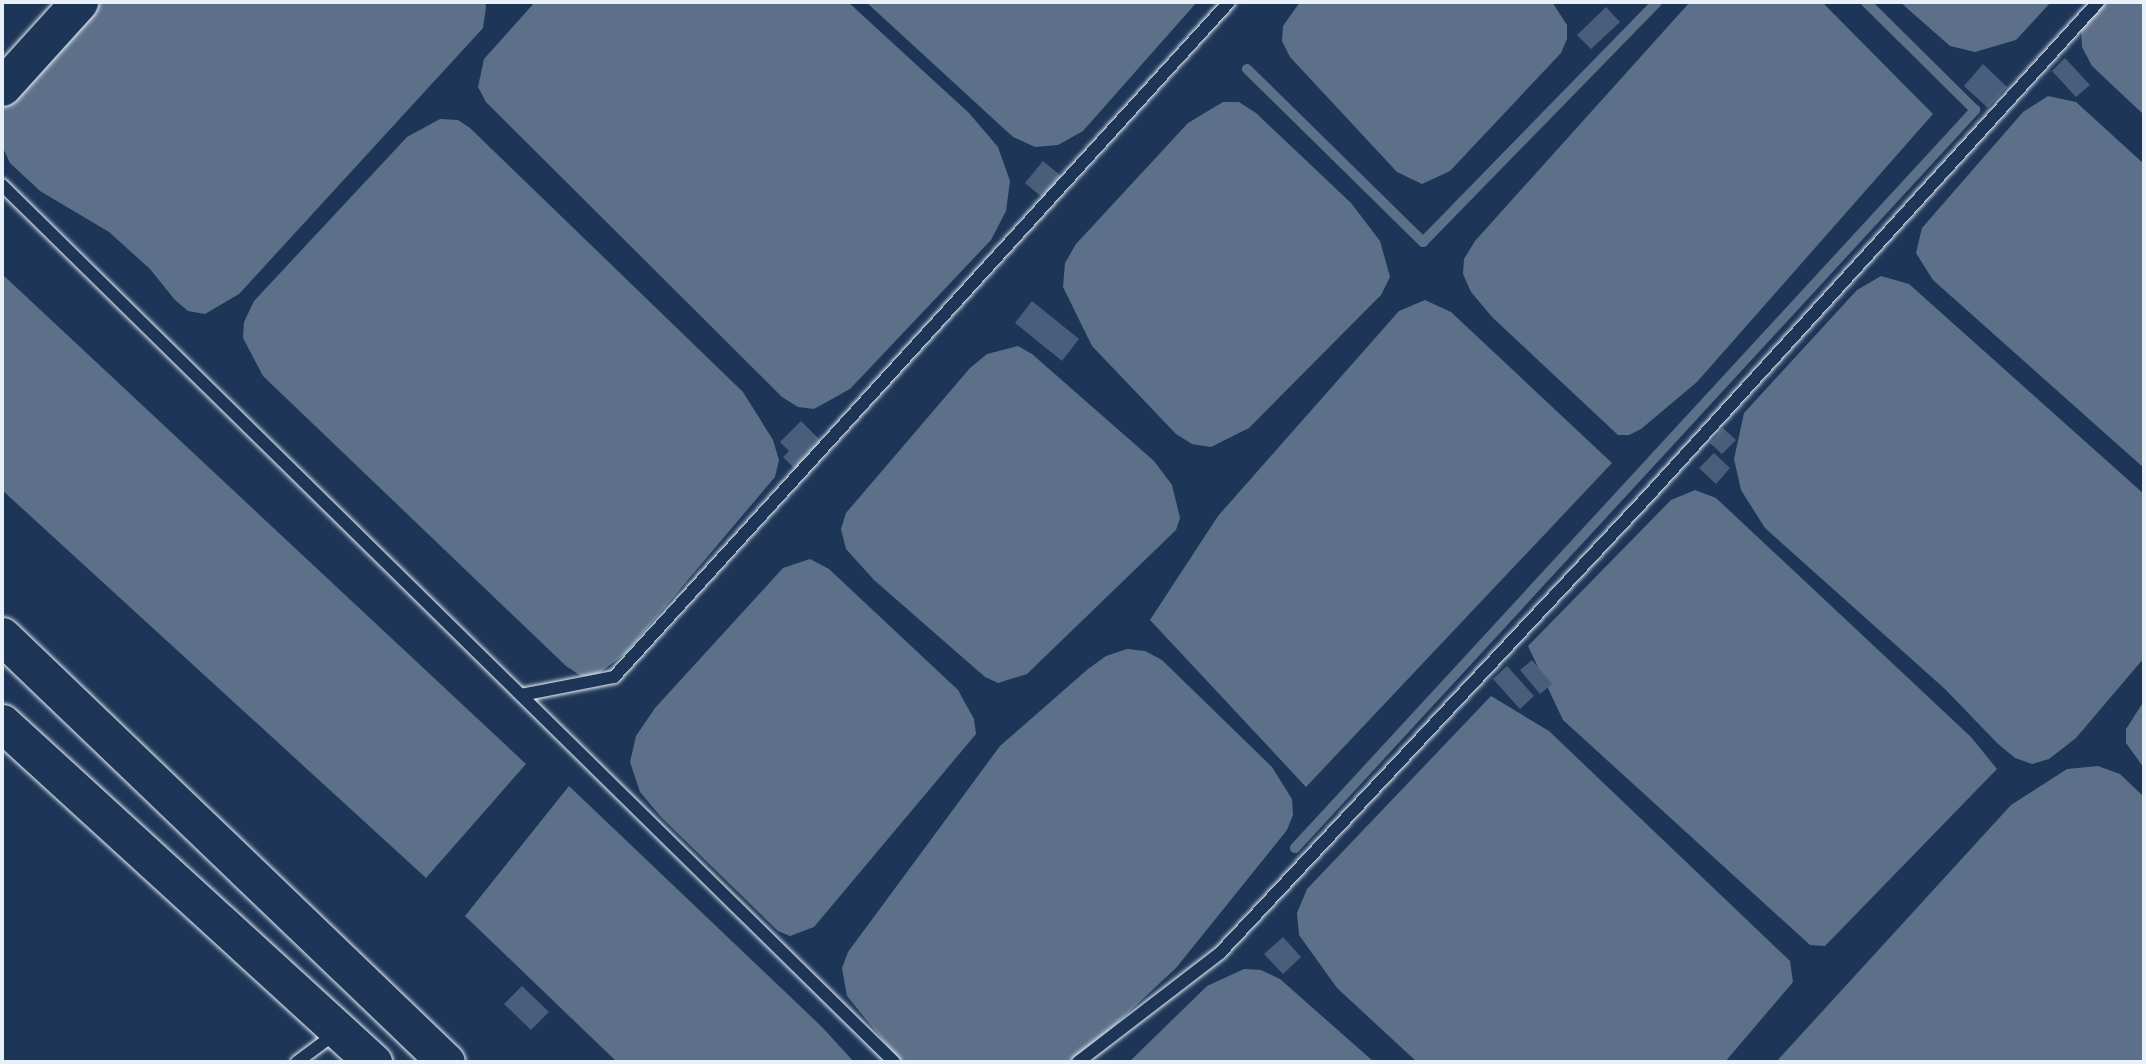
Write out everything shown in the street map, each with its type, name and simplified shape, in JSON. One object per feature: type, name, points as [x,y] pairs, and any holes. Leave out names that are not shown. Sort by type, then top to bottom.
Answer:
[{"type":"main road","points":[[2,87],[79,2]]},
{"type":"main road","points":[[2,636],[446,1062]]},
{"type":"main road","points":[[2,723],[373,1062]]},
{"type":"lane","points":[[521,695],[614,677],[1229,2]]},
{"type":"lane","points":[[1078,1062],[1220,953],[1649,495],[2098,2]]},
{"type":"lane","points":[[2,185],[894,1062]]},
{"type":"lane","points":[[297,1062],[340,1030]]},
{"type":"water","points":[[102,2],[485,2],[486,7],[483,28],[239,294],[205,314],[188,311],[175,300],[150,269],[109,232],[40,191],[10,163],[2,146],[2,109]]},
{"type":"water","points":[[535,2],[848,2],[969,113],[998,147],[1010,181],[1006,211],[991,240],[850,389],[814,409],[798,407],[782,397],[486,102],[478,87],[484,59]]},
{"type":"water","points":[[866,2],[1197,2],[1083,131],[1058,145],[1035,147],[1013,137]]},
{"type":"water","points":[[1300,2],[1552,2],[1567,25],[1567,39],[1561,53],[1450,171],[1422,184],[1397,172],[1290,57],[1282,41],[1283,26]]},
{"type":"water","points":[[1690,2],[1822,2],[1933,114],[1697,382],[1641,429],[1629,435],[1618,435],[1492,317],[1471,292],[1463,274],[1464,259],[1475,241]]},
{"type":"water","points":[[1900,2],[2051,2],[2016,40],[1975,52],[1950,46]]},
{"type":"water","points":[[2094,2],[2144,2],[2144,115],[2092,66],[2082,47],[2081,27]]},
{"type":"water","points":[[2048,96],[2076,102],[2144,164],[2144,468],[1933,280],[1916,253],[1922,228],[2023,112]]},
{"type":"water","points":[[1223,102],[1239,102],[1256,113],[1351,203],[1380,241],[1390,277],[1381,295],[1249,428],[1211,447],[1192,444],[1176,434],[1092,346],[1063,287],[1065,263],[1076,244],[1188,123]]},
{"type":"water","points":[[440,119],[458,120],[470,128],[743,392],[773,440],[779,460],[775,477],[626,653],[594,677],[581,676],[566,666],[263,376],[243,338],[244,322],[254,301],[407,137]]},
{"type":"water","points":[[2,274],[526,764],[426,878],[2,490]]},
{"type":"water","points":[[1881,276],[1909,284],[2144,494],[2144,658],[2076,738],[2049,759],[2032,764],[2015,758],[1997,743],[1945,689],[1765,528],[1741,490],[1734,459],[1744,413],[1857,290]]},
{"type":"water","points":[[1425,300],[1451,312],[1612,463],[1306,787],[1150,620],[1218,516],[1399,311]]},
{"type":"water","points":[[1018,346],[1032,354],[1154,461],[1172,485],[1180,518],[1176,530],[1027,674],[998,683],[985,677],[874,580],[846,549],[841,529],[846,513],[970,368],[987,354]]},
{"type":"water","points":[[1695,490],[1716,498],[1971,737],[1997,769],[1825,946],[1810,945],[1563,720],[1528,646],[1671,500]]},
{"type":"water","points":[[810,559],[829,569],[958,690],[974,719],[976,734],[814,927],[790,936],[778,931],[661,817],[640,792],[630,762],[636,736],[655,708],[783,568]]},
{"type":"water","points":[[1127,649],[1145,651],[1162,660],[1272,767],[1292,799],[1293,815],[1287,830],[1176,968],[1075,1062],[901,1062],[847,996],[842,968],[848,952],[1000,746],[1088,669],[1106,656]]},
{"type":"water","points":[[1491,696],[1549,731],[1790,961],[1793,982],[1725,1062],[1417,1062],[1337,988],[1299,935],[1297,913],[1307,889]]},
{"type":"water","points":[[2144,701],[2144,768],[2126,743],[2126,729]]},
{"type":"water","points":[[2098,766],[2120,774],[2144,797],[2144,1062],[1776,1062],[2011,805],[2067,769]]},
{"type":"water","points":[[569,786],[822,1027],[854,1062],[617,1062],[465,916]]},
{"type":"water","points":[[1244,969],[1261,970],[1280,979],[1374,1062],[1129,1062],[1207,986]]},
{"type":"building","points":[[1606,7],[1620,22],[1591,49],[1577,35]]},
{"type":"building","points":[[2065,58],[2090,85],[2076,97],[2052,71]]},
{"type":"building","points":[[1983,64],[2007,87],[1988,108],[1964,86]]},
{"type":"building","points":[[1043,161],[1061,176],[1043,198],[1025,183]]},
{"type":"building","points":[[1032,301],[1079,339],[1062,361],[1015,323]]},
{"type":"building","points":[[801,421],[823,443],[796,470],[783,457],[789,451],[780,442]]},
{"type":"building","points":[[1723,428],[1736,440],[1722,454],[1710,443]]},
{"type":"building","points":[[1714,453],[1730,468],[1716,484],[1699,468]]},
{"type":"building","points":[[1532,660],[1552,684],[1540,694],[1520,670]]},
{"type":"building","points":[[1507,666],[1534,696],[1520,709],[1493,679]]},
{"type":"building","points":[[1283,937],[1301,957],[1283,974],[1264,954]]},
{"type":"building","points":[[522,986],[549,1012],[531,1030],[504,1004]]},
{"type":"waterway","points":[[1247,69],[1423,242],[1657,2]]},
{"type":"waterway","points":[[1295,848],[1975,110],[1866,2]]}]
